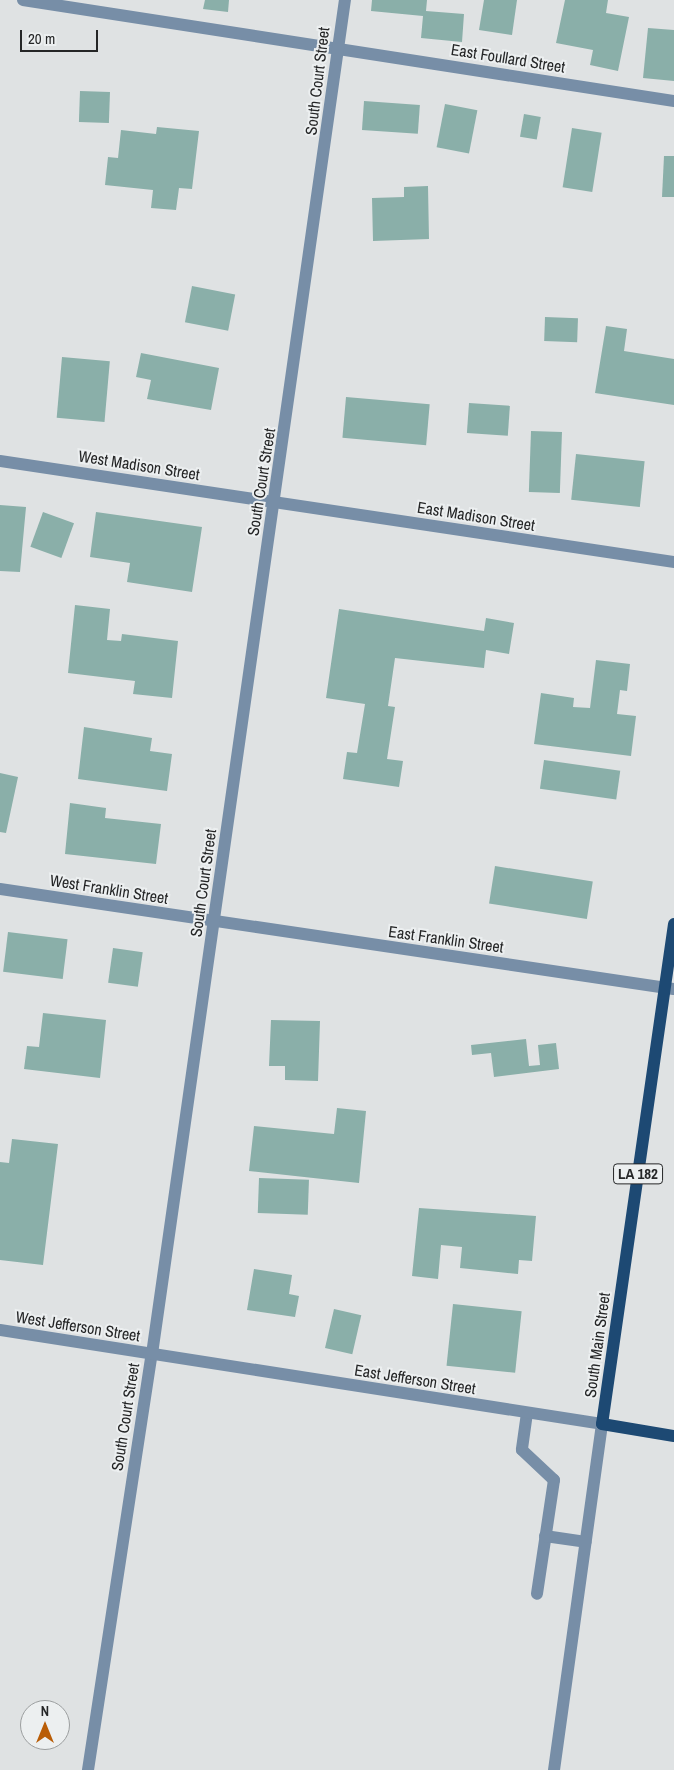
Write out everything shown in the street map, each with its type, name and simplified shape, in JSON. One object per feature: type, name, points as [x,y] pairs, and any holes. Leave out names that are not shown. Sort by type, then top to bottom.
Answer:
[{"type":"main road","name":"South Main Street","points":[[602,1424],[669,988],[674,924]]},
{"type":"main road","name":"East Jefferson Street","points":[[602,1424],[674,1436]]},
{"type":"street","name":"East Foullard Street","points":[[23,0],[674,101]]},
{"type":"street","name":"South Court Street","points":[[88,1770],[152,1354],[345,0]]},
{"type":"street","name":"West Madison Street","points":[[0,461],[274,502]]},
{"type":"street","name":"East Madison Street","points":[[274,502],[674,562]]},
{"type":"street","name":"West Franklin Street","points":[[0,889],[214,922]]},
{"type":"street","name":"East Franklin Street","points":[[214,922],[669,988]]},
{"type":"street","name":"West Jefferson Street","points":[[0,1330],[152,1354]]},
{"type":"street","name":"East Jefferson Street","points":[[152,1354],[602,1424]]},
{"type":"street","points":[[527,1413],[522,1450],[554,1480],[537,1594]]},
{"type":"street","name":"South Main Street","points":[[554,1770],[602,1424]]},
{"type":"street","points":[[546,1536],[586,1542]]},
{"type":"building","points":[[205,0],[229,0],[228,12],[203,9]]},
{"type":"building","points":[[372,0],[427,0],[426,11],[464,14],[462,42],[421,38],[423,16],[371,11]]},
{"type":"building","points":[[484,0],[517,0],[512,35],[479,30]]},
{"type":"building","points":[[565,0],[608,0],[606,13],[629,17],[618,71],[590,65],[593,50],[556,43]]},
{"type":"building","points":[[648,28],[674,30],[674,81],[643,78]]},
{"type":"building","points":[[80,91],[110,92],[109,123],[79,122]]},
{"type":"building","points":[[364,101],[420,105],[418,134],[362,130]]},
{"type":"building","points":[[445,104],[477,110],[469,153],[437,147]]},
{"type":"building","points":[[524,114],[541,117],[537,140],[520,137]]},
{"type":"building","points":[[157,127],[199,131],[192,189],[179,188],[176,210],[151,208],[153,190],[105,185],[108,157],[118,158],[121,130],[156,134]]},
{"type":"building","points":[[572,128],[602,133],[592,192],[563,187]]},
{"type":"building","points":[[664,156],[674,156],[674,197],[662,197]]},
{"type":"building","points":[[428,186],[429,239],[373,241],[372,198],[404,197],[404,187]]},
{"type":"building","points":[[192,286],[235,294],[228,331],[185,322]]},
{"type":"building","points":[[545,317],[578,318],[577,342],[544,341]]},
{"type":"building","points":[[606,326],[627,329],[624,351],[674,359],[674,405],[595,393]]},
{"type":"building","points":[[141,353],[219,368],[211,410],[147,399],[151,380],[136,377]]},
{"type":"building","points":[[62,357],[110,361],[105,422],[57,418]]},
{"type":"building","points":[[346,397],[430,404],[426,445],[342,438]]},
{"type":"building","points":[[469,403],[510,406],[508,436],[467,433]]},
{"type":"building","points":[[531,431],[562,432],[560,493],[529,492]]},
{"type":"building","points":[[576,454],[645,461],[640,507],[571,500]]},
{"type":"building","points":[[0,505],[26,507],[20,572],[0,571]]},
{"type":"building","points":[[43,512],[74,523],[61,558],[30,547]]},
{"type":"building","points":[[96,512],[202,527],[192,592],[127,582],[130,563],[90,557]]},
{"type":"building","points":[[75,605],[110,609],[107,640],[121,641],[122,634],[178,641],[172,698],[133,694],[135,681],[68,673]]},
{"type":"building","points":[[339,609],[484,631],[486,618],[514,623],[509,654],[486,650],[484,668],[395,658],[388,706],[395,707],[387,759],[403,761],[399,787],[343,779],[347,752],[357,753],[365,704],[326,698]]},
{"type":"building","points":[[596,660],[630,664],[627,691],[620,690],[617,714],[636,716],[631,756],[534,744],[541,693],[574,698],[573,707],[590,708]]},
{"type":"building","points":[[84,727],[152,738],[150,751],[172,754],[167,791],[78,779]]},
{"type":"building","points":[[544,760],[620,771],[616,799],[540,789]]},
{"type":"building","points":[[0,773],[18,777],[6,833],[0,832]]},
{"type":"building","points":[[70,803],[106,808],[105,818],[161,824],[156,864],[65,854]]},
{"type":"building","points":[[495,866],[593,881],[587,919],[489,904]]},
{"type":"building","points":[[8,932],[68,939],[63,979],[3,972]]},
{"type":"building","points":[[113,948],[143,952],[138,987],[108,983]]},
{"type":"building","points":[[43,1013],[106,1020],[100,1078],[24,1069],[27,1046],[39,1047]]},
{"type":"building","points":[[271,1020],[320,1021],[318,1081],[285,1080],[285,1066],[269,1066]]},
{"type":"building","points":[[526,1039],[529,1066],[540,1065],[538,1045],[556,1043],[559,1069],[494,1077],[491,1053],[472,1055],[471,1045]]},
{"type":"building","points":[[337,1108],[366,1111],[359,1183],[249,1171],[254,1126],[334,1134]]},
{"type":"building","points":[[12,1139],[58,1144],[43,1265],[0,1260],[0,1162],[9,1163]]},
{"type":"building","points":[[259,1178],[309,1180],[308,1215],[258,1213]]},
{"type":"building","points":[[419,1208],[536,1216],[532,1261],[519,1260],[518,1274],[460,1268],[462,1247],[441,1245],[438,1279],[412,1276]]},
{"type":"building","points":[[254,1269],[292,1275],[289,1294],[299,1296],[295,1317],[247,1310]]},
{"type":"building","points":[[453,1304],[522,1311],[515,1373],[447,1366]]},
{"type":"building","points":[[334,1309],[361,1315],[352,1354],[325,1348]]}]
